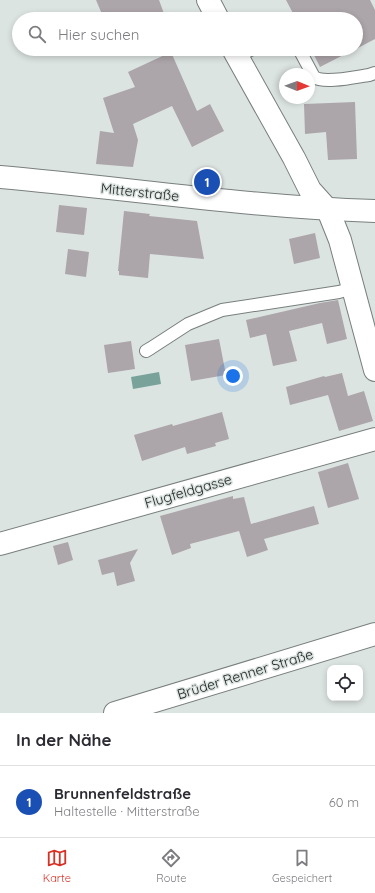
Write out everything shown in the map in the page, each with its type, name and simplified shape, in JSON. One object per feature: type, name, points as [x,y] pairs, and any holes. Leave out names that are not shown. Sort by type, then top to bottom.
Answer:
[{"type":"street","points":[[208,0],[214,12]]},
{"type":"street","points":[[243,56],[310,190],[328,210],[340,240],[375,370]]},
{"type":"street","name":"Mitterstraße","points":[[0,178],[247,204],[328,210],[375,211]]},
{"type":"street","name":"Flugfeldgasse","points":[[0,544],[375,439]]},
{"type":"street","name":"Brüder Renner Straße","points":[[115,713],[375,634]]},
{"type":"lane","points":[[304,56],[314,77],[318,80],[332,80],[375,73]]},
{"type":"lane","points":[[146,351],[188,324],[222,310],[339,292],[353,288]]},
{"type":"shaded area","points":[[159,372],[161,384],[133,389],[131,377]]},
{"type":"building","points":[[96,0],[159,0],[163,12],[101,12]]},
{"type":"building","points":[[286,0],[370,0],[375,10],[375,39],[363,45],[363,12],[292,12]]},
{"type":"building","points":[[162,56],[173,56],[197,111],[210,104],[224,131],[192,147],[172,106],[133,124],[138,140],[133,167],[96,164],[100,131],[114,133],[103,98],[135,87],[128,72]]},
{"type":"building","points":[[314,56],[341,56],[320,67]]},
{"type":"building","points":[[355,102],[357,159],[328,160],[326,132],[305,134],[304,104]]},
{"type":"building","points":[[59,205],[87,208],[84,235],[56,232]]},
{"type":"building","points":[[124,211],[150,214],[149,216],[197,221],[204,259],[150,254],[148,278],[119,275],[118,271]]},
{"type":"building","points":[[315,233],[320,258],[294,264],[289,239]]},
{"type":"building","points":[[68,249],[89,252],[86,277],[65,274]]},
{"type":"building","points":[[338,300],[347,339],[327,344],[322,323],[289,331],[297,361],[273,366],[266,334],[250,338],[246,320]]},
{"type":"building","points":[[219,339],[226,375],[191,381],[185,345]]},
{"type":"building","points":[[131,341],[135,369],[108,373],[104,345]]},
{"type":"building","points":[[342,373],[348,396],[364,391],[373,421],[339,431],[328,395],[290,405],[286,387],[324,376]]},
{"type":"building","points":[[222,412],[229,439],[215,443],[216,446],[187,454],[185,447],[142,461],[134,435]]},
{"type":"building","points":[[348,463],[359,499],[328,508],[318,472]]},
{"type":"building","points":[[233,496],[233,499],[244,497],[251,524],[314,506],[319,524],[264,539],[268,550],[247,557],[239,531],[190,544],[191,548],[172,555],[160,516]]},
{"type":"building","points":[[68,542],[73,560],[58,565],[53,546]]},
{"type":"building","points":[[138,549],[130,563],[135,581],[117,586],[114,572],[102,575],[98,560]]},
{"type":"place","name":"Brunnenfeldstraße","points":[[207,182]]}]
